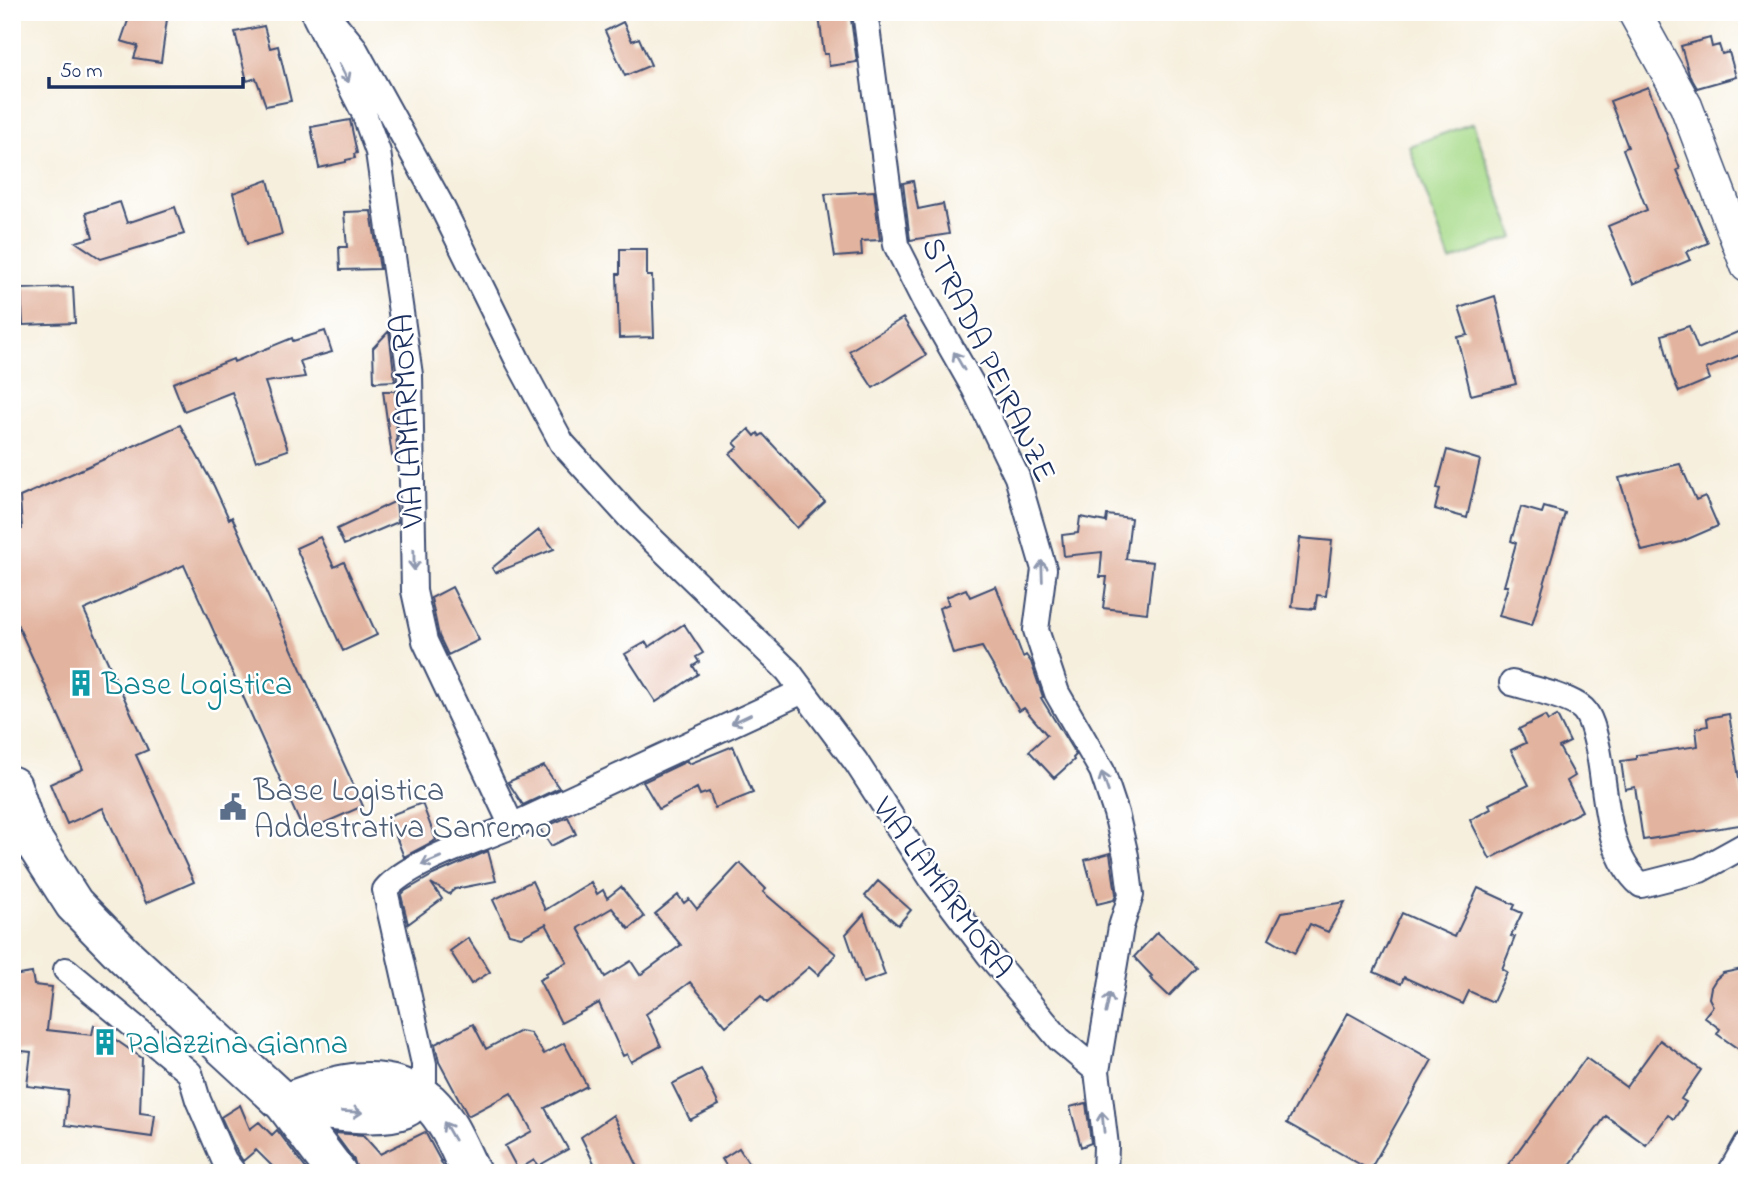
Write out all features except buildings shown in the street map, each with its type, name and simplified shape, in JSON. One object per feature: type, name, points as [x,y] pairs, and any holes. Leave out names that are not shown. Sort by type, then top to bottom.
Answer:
[{"type":"main road","points":[[12,786],[27,831],[74,904],[124,955],[284,1104],[338,1173]]},
{"type":"main road","points":[[284,1104],[318,1110],[385,1112],[401,1110],[419,1095],[429,1102],[446,1124],[471,1173]]},
{"type":"street","name":"VIA LAMARMORA","points":[[313,12],[363,111],[378,152],[410,375],[414,591],[425,641],[512,826]]},
{"type":"street","name":"VIA LAMARMORA","points":[[325,12],[354,47],[440,203],[562,443],[631,519],[788,671],[856,762],[931,878],[989,955],[1059,1039],[1097,1071]]},
{"type":"street","name":"STRADA PEIRANZE","points":[[865,12],[896,245],[925,303],[974,388],[1017,477],[1044,569],[1036,630],[1056,693],[1102,771],[1126,856],[1131,895],[1121,928],[1097,1071],[1106,1146],[1105,1173]]},
{"type":"street","points":[[1634,12],[1686,106],[1747,266]]},
{"type":"street","points":[[1512,683],[1553,694],[1583,709],[1594,732],[1609,816],[1620,858],[1629,874],[1641,885],[1700,870],[1747,844]]},
{"type":"street","points":[[419,1095],[424,1081],[424,1065],[385,890],[393,880],[803,691]]},
{"type":"street","points":[[66,970],[190,1073],[198,1100],[224,1160],[234,1173]]},
{"type":"street","points":[[1730,1173],[1747,1143]]},
{"type":"green space","points":[[1473,123],[1514,238],[1450,261],[1409,146]]},
{"type":"place","name":"Base Logistica","points":[[81,683]]},
{"type":"place","name":"Base Logistica Addestrativa Sanremo","points":[[233,807]]},
{"type":"place","name":"Palazzina Gianna","points":[[105,1042]]}]
